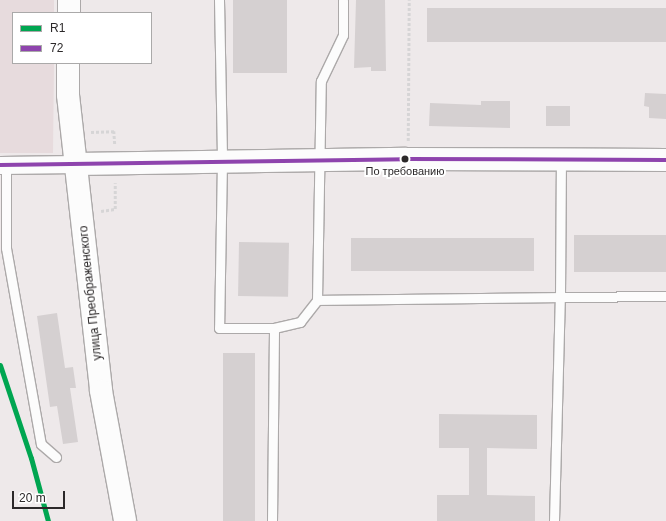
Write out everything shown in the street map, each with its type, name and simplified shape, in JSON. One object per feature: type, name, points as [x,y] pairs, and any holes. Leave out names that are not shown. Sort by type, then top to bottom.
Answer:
[{"type":"street","points":[[69,0],[69,12]]},
{"type":"street","name":"улица Преображенского","points":[[68,64],[68,95],[77,164],[101,391],[125,521]]},
{"type":"street","points":[[3,165],[408,159],[666,160]]},
{"type":"lane","points":[[219,0],[222,161],[219,328],[274,328],[300,322],[317,300],[321,81],[343,35],[343,0]]},
{"type":"lane","points":[[554,521],[560,297],[561,160]]},
{"type":"lane","points":[[3,165],[6,248],[42,444],[56,458]]},
{"type":"lane","points":[[317,300],[666,296]]},
{"type":"lane","points":[[272,521],[274,328]]},
{"type":"path","points":[[408,159],[409,0]]},
{"type":"shaded area","points":[[0,0],[54,0],[54,12],[12,12],[12,64],[54,64],[53,153],[0,153]]},
{"type":"building","points":[[233,0],[287,0],[287,73],[233,73]]},
{"type":"building","points":[[356,0],[385,0],[386,71],[371,71],[371,67],[354,68]]},
{"type":"building","points":[[427,8],[666,8],[666,42],[427,42]]},
{"type":"building","points":[[645,93],[666,94],[666,119],[649,118],[649,107],[644,106]]},
{"type":"building","points":[[481,101],[510,101],[510,128],[429,126],[430,103],[481,105]]},
{"type":"building","points":[[546,106],[570,106],[570,126],[546,126]]},
{"type":"building","points":[[574,235],[666,235],[666,272],[574,272]]},
{"type":"building","points":[[351,238],[534,238],[534,271],[351,271]]},
{"type":"building","points":[[239,242],[289,243],[288,297],[238,296]]},
{"type":"building","points":[[57,313],[65,368],[73,367],[76,388],[70,388],[78,442],[63,444],[57,406],[50,407],[37,316]]},
{"type":"building","points":[[223,353],[255,353],[255,521],[223,521]]},
{"type":"building","points":[[439,414],[537,415],[537,449],[487,448],[487,495],[535,496],[535,521],[437,521],[437,495],[469,495],[469,448],[439,448]]},
{"type":"transit line","name":"72","points":[[0,165],[406,159],[666,160]]},
{"type":"transit line","name":"R1","points":[[0,365],[31,458],[48,521]]},
{"type":"place","name":"По требованию","points":[[405,159]]}]
